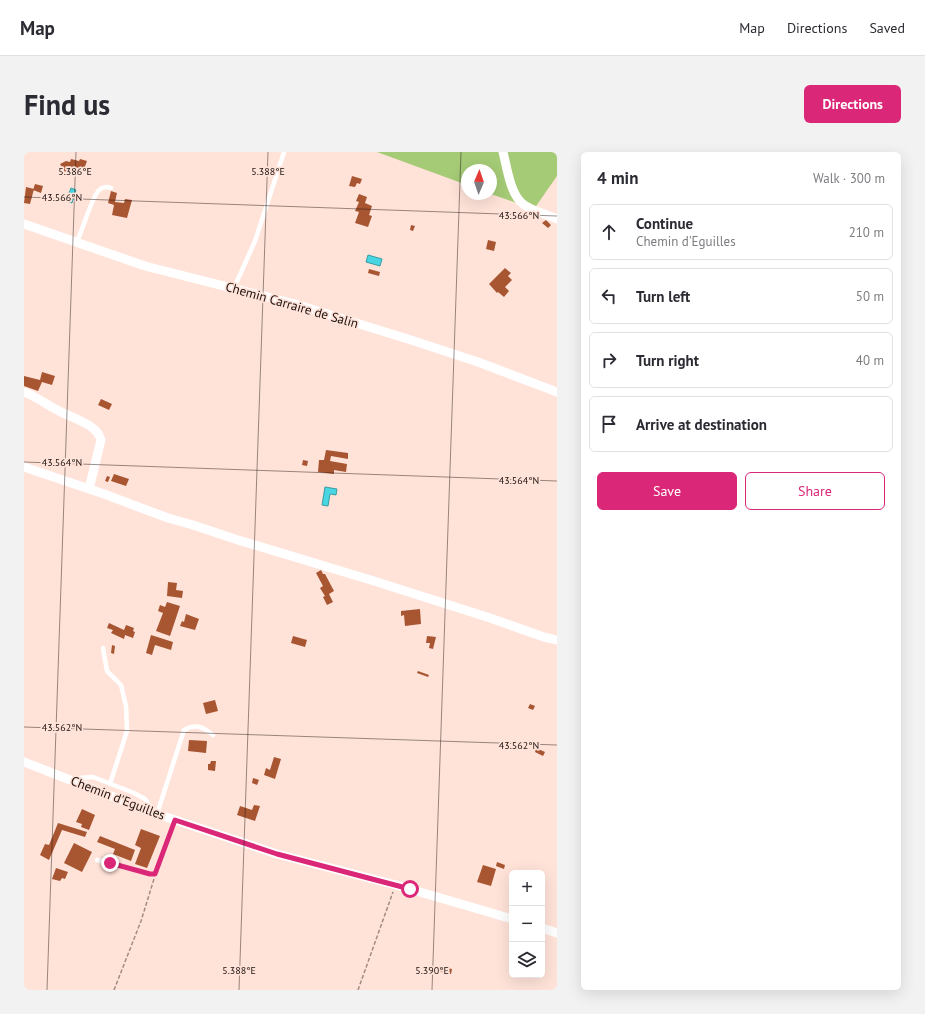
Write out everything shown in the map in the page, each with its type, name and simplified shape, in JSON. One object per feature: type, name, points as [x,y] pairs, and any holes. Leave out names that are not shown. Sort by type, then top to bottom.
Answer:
[{"type":"street","points":[[503,152],[509,176],[518,199],[523,204],[557,219]]},
{"type":"street","name":"Chemin Carraire de Salin","points":[[24,224],[145,266],[295,304],[433,347],[478,362],[557,392]]},
{"type":"street","points":[[24,392],[44,401],[60,412],[75,418],[96,430],[100,435],[101,440],[89,489]]},
{"type":"street","points":[[24,467],[168,518],[374,581],[557,640]]},
{"type":"street","name":"Chemin d'Eguilles","points":[[24,762],[157,814],[277,854],[396,885],[509,918]]},
{"type":"street","points":[[545,929],[557,933]]},
{"type":"lane","points":[[234,288],[255,241],[284,152]]},
{"type":"lane","points":[[77,242],[99,190],[104,187],[111,188]]},
{"type":"lane","points":[[103,648],[107,671],[121,685],[126,706],[127,731],[110,784]]},
{"type":"lane","points":[[157,814],[184,730],[190,727],[202,727],[213,735]]},
{"type":"lane","points":[[72,781],[79,778],[93,778],[134,793],[145,799],[157,814]]},
{"type":"lane","points":[[97,860],[155,874]]},
{"type":"path","points":[[114,990],[141,921],[154,884],[155,874],[175,820]]},
{"type":"path","points":[[358,990],[396,885]]},
{"type":"green space","points":[[377,152],[557,152],[557,176],[534,209],[497,196],[497,164],[461,164],[461,183]]},
{"type":"water","points":[[71,188],[76,190],[72,203],[66,201]]},
{"type":"water","points":[[368,255],[382,259],[380,266],[366,262]]},
{"type":"water","points":[[325,487],[337,489],[336,495],[330,494],[328,506],[322,505]]},
{"type":"building","points":[[71,159],[87,161],[83,172],[72,169],[71,171],[68,170],[65,172],[60,164],[66,161],[70,162]]},
{"type":"building","points":[[352,176],[362,179],[360,184],[357,183],[355,187],[349,186]]},
{"type":"building","points":[[35,184],[43,186],[41,193],[33,190]]},
{"type":"building","points":[[26,187],[34,189],[30,204],[24,203]]},
{"type":"building","points":[[111,191],[117,193],[115,202],[124,203],[125,199],[132,200],[127,218],[112,215],[114,205],[108,203]]},
{"type":"building","points":[[359,194],[367,197],[365,203],[372,206],[369,215],[372,216],[368,227],[355,223],[359,212],[355,211],[359,202],[356,201]]},
{"type":"building","points":[[546,220],[551,225],[548,228],[542,223]]},
{"type":"building","points":[[411,225],[415,226],[413,231],[410,230]]},
{"type":"building","points":[[488,240],[496,242],[494,251],[486,249]]},
{"type":"building","points":[[505,268],[511,273],[508,276],[512,280],[505,287],[509,291],[504,297],[498,292],[497,293],[489,284]]},
{"type":"building","points":[[369,269],[380,272],[379,276],[368,273]]},
{"type":"building","points":[[42,372],[55,376],[52,385],[42,382],[38,391],[24,386],[24,376],[40,380]]},
{"type":"building","points":[[101,399],[112,404],[109,410],[98,405]]},
{"type":"building","points":[[326,450],[348,453],[348,459],[331,456],[330,461],[347,464],[346,472],[334,470],[334,474],[318,472],[319,460],[324,460]]},
{"type":"building","points":[[303,460],[308,461],[307,466],[302,465]]},
{"type":"building","points":[[114,474],[129,479],[126,486],[111,481]]},
{"type":"building","points":[[107,476],[110,477],[108,482],[105,481]]},
{"type":"building","points":[[321,570],[323,574],[325,574],[334,591],[329,594],[333,602],[327,605],[323,597],[325,596],[320,588],[323,586],[316,573]]},
{"type":"building","points":[[168,582],[177,583],[176,590],[183,591],[182,598],[167,596]]},
{"type":"building","points":[[167,602],[180,606],[170,636],[156,631],[163,613],[158,611],[160,605],[165,607]]},
{"type":"building","points":[[420,609],[421,624],[405,626],[404,615],[401,616],[401,611]]},
{"type":"building","points":[[186,614],[199,619],[195,630],[180,626],[182,621],[184,622]]},
{"type":"building","points":[[109,623],[124,630],[126,625],[134,628],[133,631],[135,632],[133,638],[125,635],[124,639],[111,633],[113,630],[107,628]]},
{"type":"building","points":[[151,635],[173,642],[171,650],[155,645],[152,655],[146,653]]},
{"type":"building","points":[[293,636],[307,640],[305,647],[291,643]]},
{"type":"building","points":[[427,636],[436,637],[433,649],[429,648],[430,643],[426,643]]},
{"type":"building","points":[[112,645],[115,646],[114,654],[111,653]]},
{"type":"building","points":[[418,671],[429,675],[428,677],[417,673]]},
{"type":"building","points":[[215,700],[218,711],[206,714],[203,703]]},
{"type":"building","points":[[530,704],[535,706],[533,710],[528,708]]},
{"type":"building","points":[[189,740],[207,741],[206,753],[188,751]]},
{"type":"building","points":[[536,748],[545,752],[543,756],[535,752]]},
{"type":"building","points":[[274,757],[281,759],[275,779],[264,775],[266,768],[270,770]]},
{"type":"building","points":[[211,761],[216,761],[215,771],[208,770],[208,764],[210,764]]},
{"type":"building","points":[[253,778],[259,780],[257,785],[252,783]]},
{"type":"building","points":[[254,805],[260,806],[255,821],[237,815],[240,806],[252,810]]},
{"type":"building","points":[[82,809],[95,815],[89,830],[81,827],[82,824],[76,822]]},
{"type":"building","points":[[58,823],[87,832],[85,837],[62,830],[49,860],[40,855],[45,844],[49,845]]},
{"type":"building","points":[[141,829],[160,836],[147,868],[135,864],[141,848],[135,845]]},
{"type":"building","points":[[100,836],[135,850],[131,861],[113,854],[115,849],[97,842]]},
{"type":"building","points":[[74,843],[92,852],[82,872],[64,863]]},
{"type":"building","points":[[497,862],[505,865],[504,869],[496,866]]},
{"type":"building","points":[[483,865],[496,869],[491,886],[477,882]]},
{"type":"building","points":[[56,868],[68,872],[65,879],[62,878],[60,881],[52,879]]},
{"type":"building","points":[[438,966],[452,969],[451,974],[437,971]]},
{"type":"route","points":[[110,863],[155,874],[175,820],[277,854],[410,889]]}]
